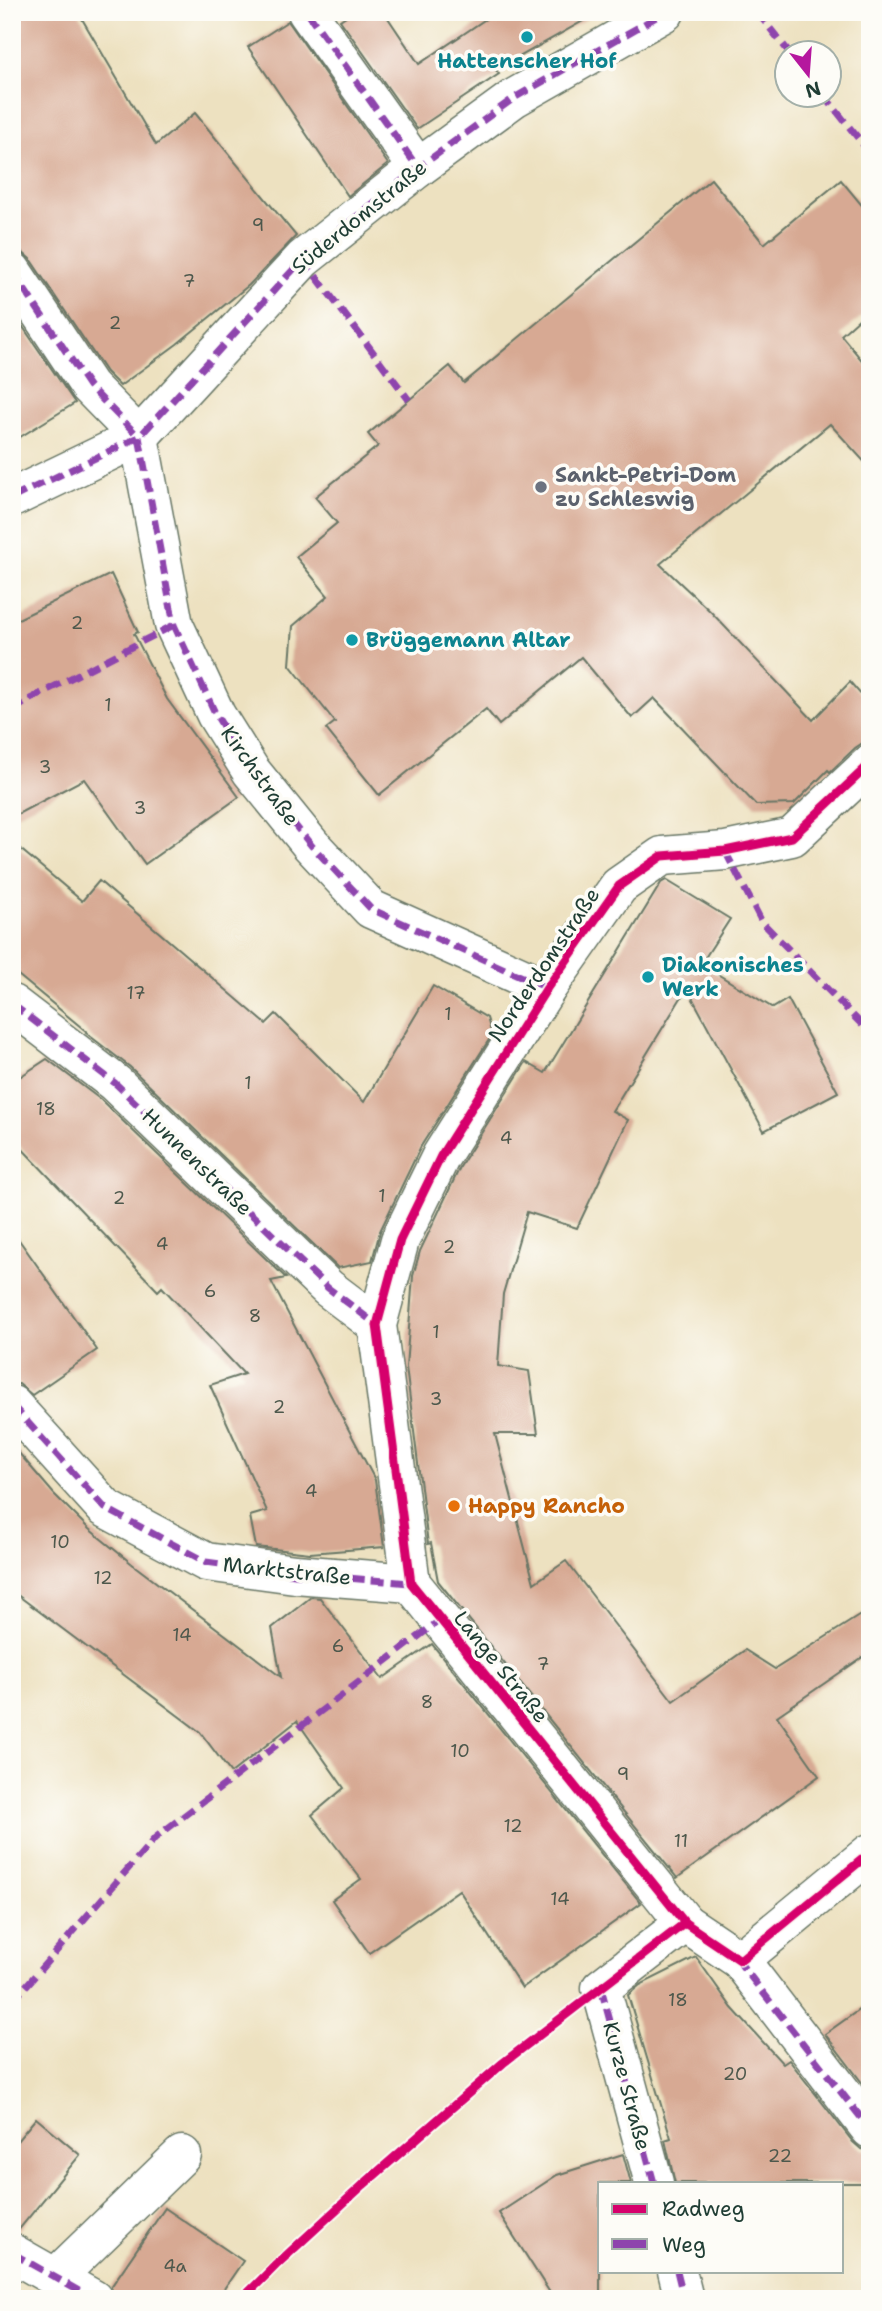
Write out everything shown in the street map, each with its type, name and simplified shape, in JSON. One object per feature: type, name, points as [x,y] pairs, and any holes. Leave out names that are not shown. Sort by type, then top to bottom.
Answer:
[{"type":"street","points":[[307,12],[418,168]]},
{"type":"street","name":"Süderdomstraße","points":[[12,498],[139,437],[303,259],[418,168],[514,99],[665,12]]},
{"type":"street","points":[[12,271],[89,386],[139,437]]},
{"type":"street","name":"Kirchstraße","points":[[139,437],[174,625],[216,715],[251,771],[311,845],[371,909],[547,988]]},
{"type":"street","name":"Norderdomstraße","points":[[377,1325],[400,1240],[441,1156],[547,988],[619,886],[662,856],[725,851],[792,837],[870,764]]},
{"type":"street","name":"Hunnenstraße","points":[[12,1004],[115,1083],[328,1288],[377,1325]]},
{"type":"street","points":[[377,1325],[411,1583]]},
{"type":"street","name":"Marktstraße","points":[[12,1405],[105,1508],[206,1562],[295,1574],[411,1583]]},
{"type":"street","name":"Lange Straße","points":[[411,1583],[685,1923],[740,1960],[870,2129]]},
{"type":"street","points":[[740,1960],[870,1853]]},
{"type":"street","name":"Kurze Straße","points":[[653,2182],[601,1988],[685,1923]]},
{"type":"street","points":[[56,2277],[183,2155]]},
{"type":"street","points":[[12,2253],[93,2299]]},
{"type":"street","points":[[677,2272],[684,2299]]},
{"type":"building","points":[[12,12],[78,12],[156,145],[195,113],[296,236],[249,285],[120,386],[106,372],[30,259],[22,252],[12,249]]},
{"type":"building","points":[[352,12],[384,12],[419,64],[496,12],[599,12],[496,70],[499,74],[417,129],[340,20]]},
{"type":"building","points":[[288,21],[388,164],[348,196],[248,47]]},
{"type":"building","name":"Sankt-Petri-Dom zu Schleswig","points":[[711,179],[764,244],[841,180],[870,215],[870,309],[841,335],[870,370],[870,468],[830,424],[660,564],[711,612],[813,720],[850,682],[870,705],[870,738],[830,772],[828,770],[794,804],[756,805],[654,698],[632,718],[581,657],[499,725],[486,709],[379,795],[326,729],[335,722],[290,665],[293,626],[328,596],[296,557],[337,523],[315,497],[378,446],[368,434],[450,366],[464,383]]},
{"type":"building","points":[[12,311],[75,403],[12,442]]},
{"type":"building","points":[[111,574],[138,632],[134,634],[167,699],[239,797],[145,864],[84,779],[12,817],[12,622]]},
{"type":"building","points":[[12,842],[82,901],[99,881],[266,1024],[276,1014],[364,1102],[433,986],[487,1018],[492,1035],[421,1146],[380,1231],[372,1261],[338,1268],[130,1067],[12,970]]},
{"type":"building","points":[[666,880],[730,919],[701,964],[773,1008],[788,999],[838,1092],[764,1131],[687,988],[612,1111],[628,1120],[577,1228],[527,1212],[503,1294],[498,1366],[529,1371],[538,1434],[495,1434],[534,1583],[566,1561],[673,1701],[745,1650],[775,1669],[862,1614],[870,1626],[870,1652],[777,1716],[819,1776],[677,1878],[438,1581],[431,1543],[428,1544],[406,1367],[413,1276],[420,1251],[460,1167],[526,1062],[545,1073],[661,883]]},
{"type":"building","points":[[47,1059],[101,1100],[286,1278],[271,1281],[375,1480],[384,1547],[310,1553],[256,1547],[250,1516],[267,1511],[210,1385],[244,1374],[162,1287],[158,1291],[12,1138],[12,1082]]},
{"type":"building","points":[[12,1230],[97,1350],[32,1395],[19,1384],[12,1384]]},
{"type":"building","points":[[12,1445],[54,1494],[89,1529],[281,1677],[272,1628],[311,1597],[320,1598],[382,1679],[432,1644],[641,1903],[522,1988],[459,1890],[369,1953],[332,1900],[361,1879],[312,1815],[344,1788],[297,1721],[231,1773],[200,1732],[12,1591]]},
{"type":"building","points":[[696,1957],[732,2008],[783,2064],[789,2060],[853,2142],[861,2149],[870,2150],[870,2183],[675,2182],[665,2140],[671,2138],[628,1995],[640,1985]]},
{"type":"building","points":[[870,2002],[870,2093],[825,2034]]},
{"type":"building","points":[[36,2118],[80,2155],[17,2232],[12,2231],[12,2147]]},
{"type":"building","points":[[623,2154],[631,2182],[598,2182],[600,2299],[554,2299],[499,2213],[557,2175]]},
{"type":"building","points":[[165,2208],[243,2261],[217,2299],[115,2299],[111,2287]]},
{"type":"marked path","points":[[307,12],[418,168]]},
{"type":"marked path","points":[[12,498],[139,437],[303,259],[418,168],[514,98],[665,12]]},
{"type":"marked path","points":[[757,12],[778,38]]},
{"type":"marked path","points":[[834,108],[870,153]]},
{"type":"marked path","points":[[303,259],[409,400]]},
{"type":"marked path","points":[[12,271],[89,386],[139,437]]},
{"type":"marked path","points":[[139,437],[174,625],[216,715],[251,771],[311,845],[371,909],[547,988]]},
{"type":"marked path","points":[[12,711],[32,698],[174,625]]},
{"type":"marked path","points":[[725,851],[762,922],[870,1033]]},
{"type":"marked path","points":[[12,1004],[115,1083],[328,1288],[377,1325]]},
{"type":"marked path","points":[[12,1405],[105,1508],[206,1562],[295,1574],[411,1583]]},
{"type":"marked path","points":[[12,2002],[155,1838],[440,1620]]},
{"type":"marked path","points":[[736,1958],[870,2129]]},
{"type":"marked path","points":[[601,1988],[654,2182]]},
{"type":"marked path","points":[[12,2253],[93,2299]]},
{"type":"marked path","points":[[677,2272],[684,2299]]},
{"type":"cycle path","points":[[870,764],[792,837],[725,851],[662,856],[619,886],[547,988],[441,1156],[400,1240],[377,1325],[411,1583],[685,1923],[740,1960],[870,1853]]},
{"type":"cycle path","points":[[242,2299],[363,2185],[503,2063],[685,1923]]},
{"type":"place","name":"Hattenscher Hof","points":[[527,37]]},
{"type":"place","name":"Sankt-Petri-Dom zu Schleswig","points":[[541,487]]},
{"type":"place","name":"Brüggemann Altar","points":[[352,640]]},
{"type":"place","name":"Diakonisches Werk","points":[[648,977]]},
{"type":"place","name":"Happy Rancho","points":[[454,1506]]}]
